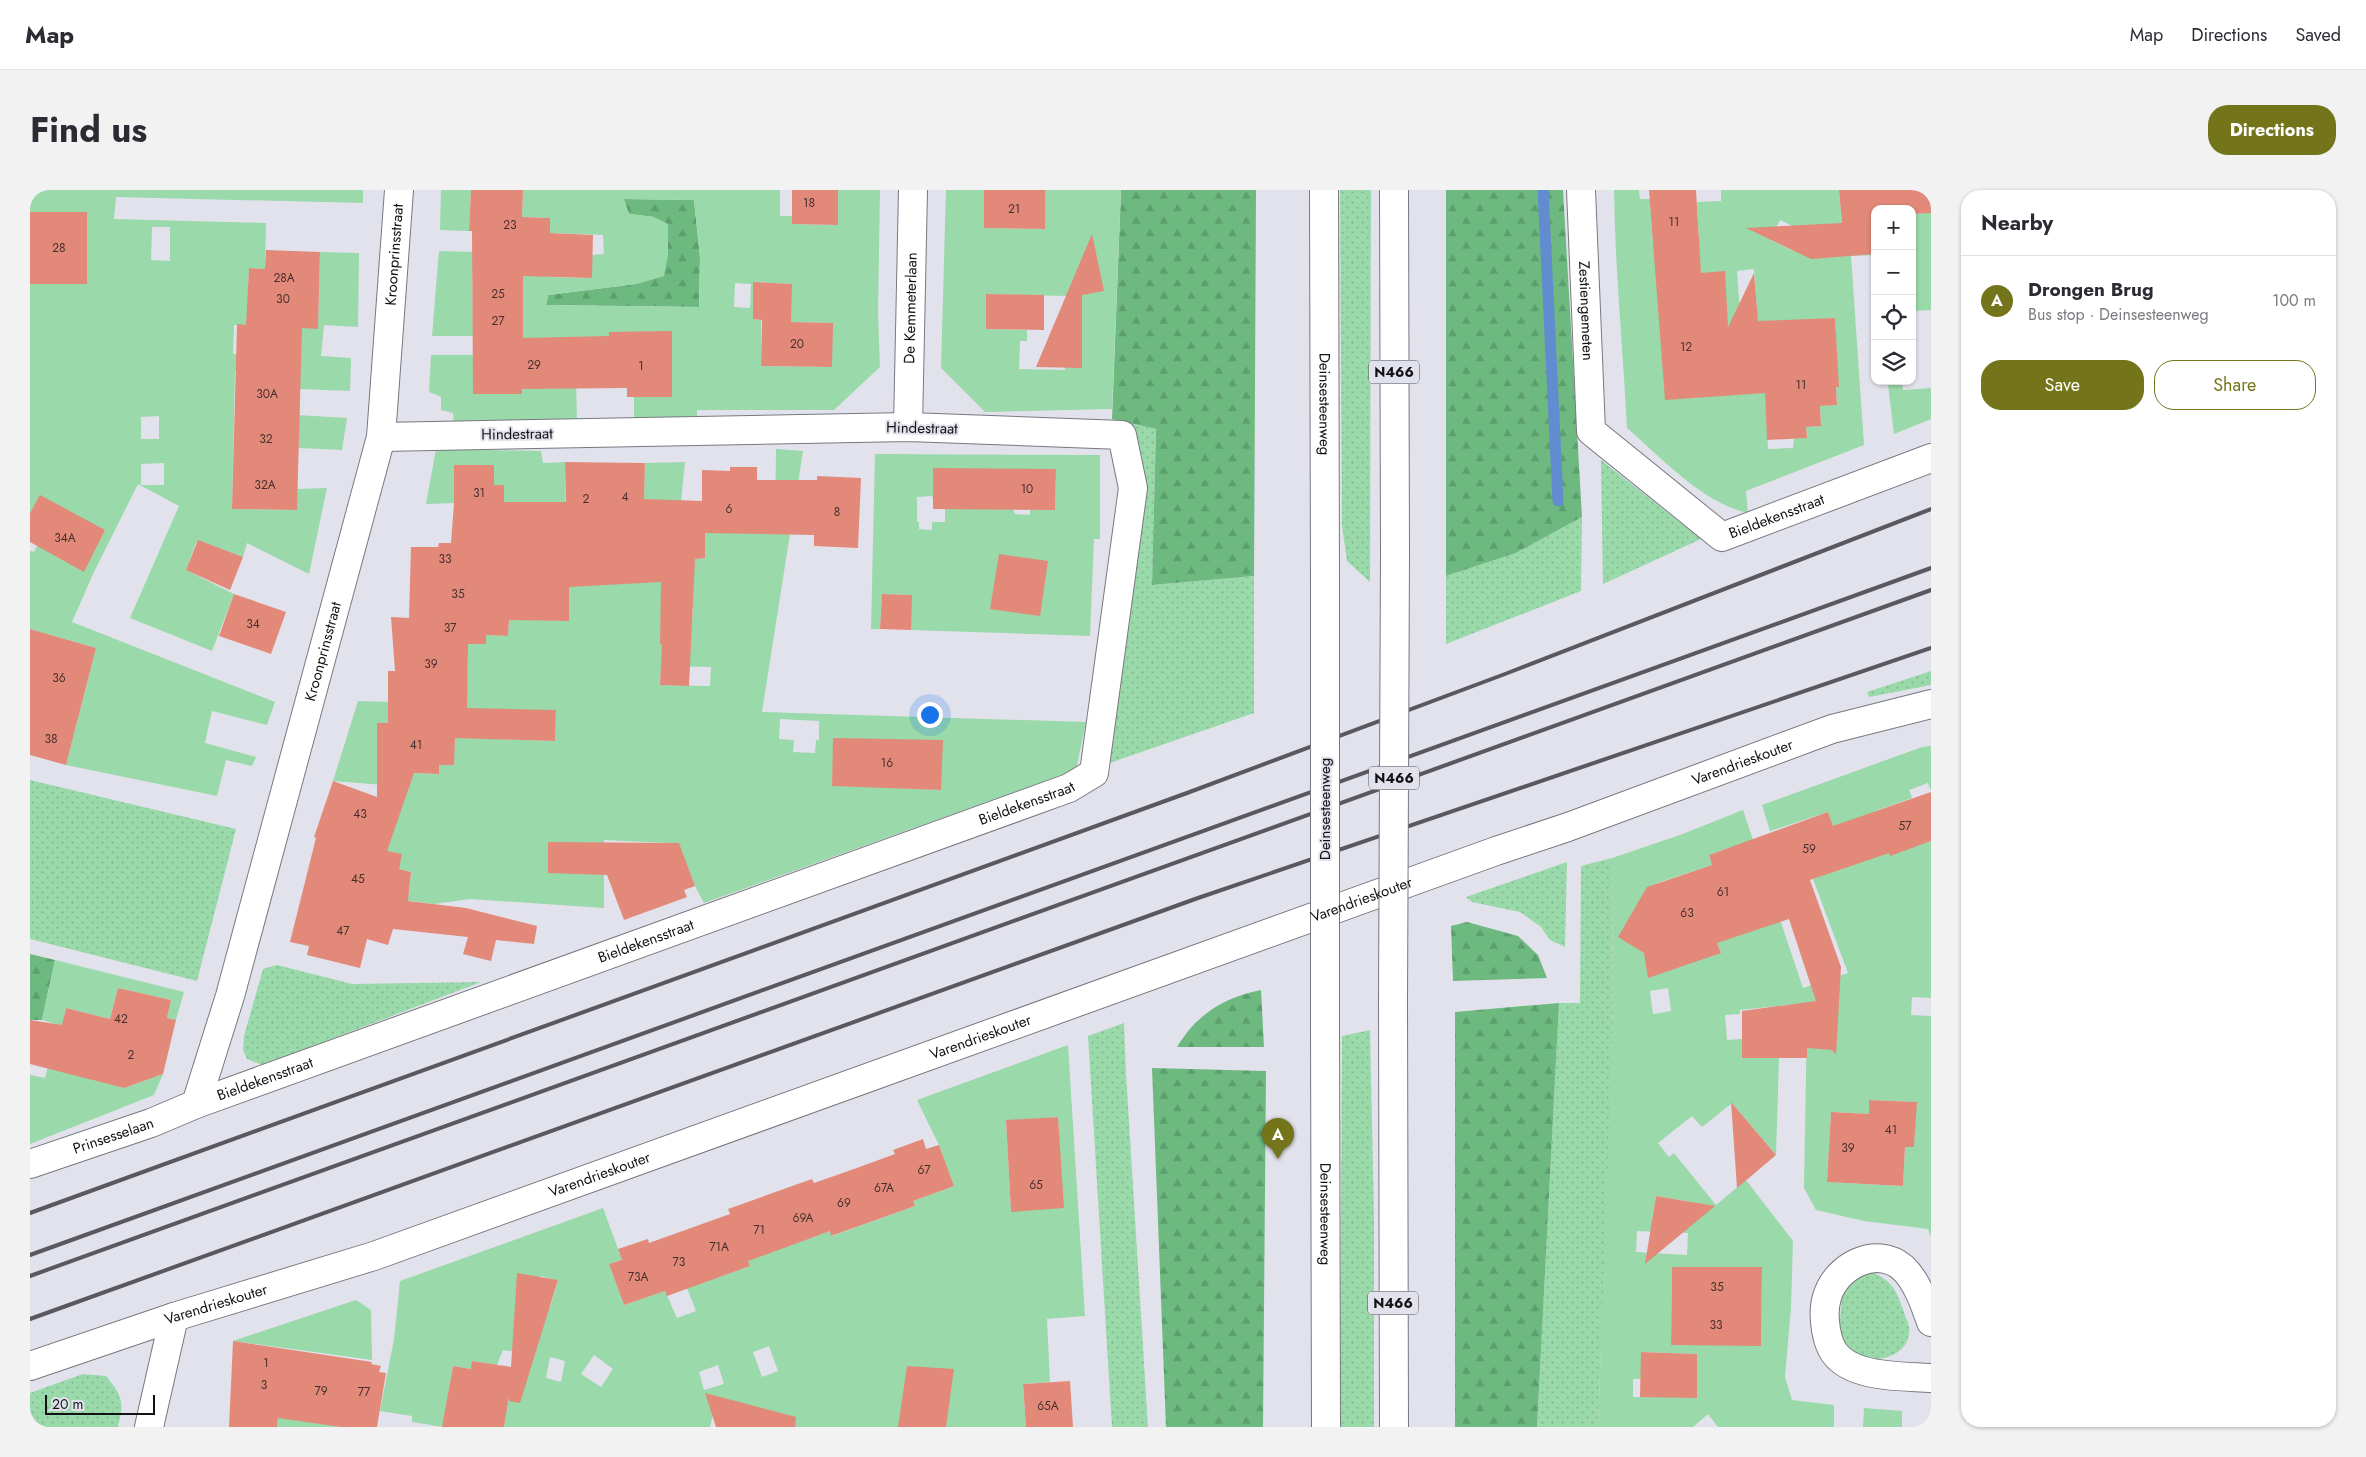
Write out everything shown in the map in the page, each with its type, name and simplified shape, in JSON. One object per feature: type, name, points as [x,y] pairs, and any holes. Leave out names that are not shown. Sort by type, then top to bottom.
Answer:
[{"type":"main road","name":"Kroonprinsstraat","points":[[196,1104],[232,987],[381,437],[399,190]]},
{"type":"main road","name":"De Kemmeterlaan","points":[[908,427],[913,190]]},
{"type":"main road","name":"Deinsesteenweg","points":[[1324,190],[1326,1427]]},
{"type":"main road","name":"N466","points":[[1394,190],[1394,1427]]},
{"type":"main road","name":"Zestiengemeten","points":[[1582,190],[1591,431]]},
{"type":"main road","name":"Hindestraat","points":[[381,437],[908,427],[1122,435],[1133,488],[1094,772]]},
{"type":"main road","name":"Bieldekensstraat","points":[[1591,431],[1722,537],[1931,458]]},
{"type":"main road","name":"Varendrieskouter","points":[[30,1366],[174,1318],[374,1256],[1496,851],[1568,827],[1832,729],[1931,704]]},
{"type":"main road","name":"Bieldekensstraat","points":[[196,1104],[1060,791],[1094,772]]},
{"type":"main road","name":"Prinsesselaan","points":[[30,1164],[151,1123],[196,1104]]},
{"type":"main road","points":[[1931,1322],[1910,1277],[1893,1261],[1880,1258],[1864,1259],[1848,1267],[1836,1281],[1827,1297],[1826,1334],[1831,1348],[1839,1359],[1870,1374],[1931,1378]]},
{"type":"main road","points":[[149,1427],[174,1318]]},
{"type":"green space","points":[[30,190],[363,190],[363,203],[116,197],[114,219],[266,223],[265,269],[249,268],[248,288],[264,327],[318,328],[320,252],[359,253],[358,327],[324,325],[321,356],[351,358],[350,391],[300,389],[235,370],[232,509],[297,510],[297,489],[327,488],[309,574],[247,543],[243,557],[210,545],[209,549],[196,543],[186,570],[234,594],[212,651],[130,618],[179,506],[138,484],[93,574],[72,622],[275,702],[267,725],[212,711],[205,743],[256,757],[252,766],[226,760],[217,796],[66,765],[96,648],[30,629],[30,551],[34,552],[37,546],[40,496],[30,513],[30,284],[87,284],[87,213],[30,212]],"holes":[[[152,227],[170,227],[170,261],[151,260]],[[234,325],[259,325],[259,355],[233,354]],[[159,416],[159,439],[141,439],[141,417]],[[164,463],[164,485],[141,485],[141,464]]]},
{"type":"green space","points":[[441,190],[471,190],[469,231],[440,230]]},
{"type":"green space","points":[[523,190],[780,190],[780,216],[792,216],[792,224],[838,225],[838,190],[880,190],[878,314],[880,367],[834,410],[697,410],[697,423],[634,421],[634,397],[672,397],[672,332],[610,332],[609,354],[523,341],[522,270],[472,272],[473,336],[432,336],[439,251],[546,254],[546,277],[591,278],[592,255],[604,254],[603,235],[550,233],[550,218],[522,217]],"holes":[[[624,199],[694,200],[700,257],[699,307],[546,305],[548,295],[636,284],[664,276],[668,256],[668,224],[654,217],[629,214]],[[754,282],[791,284],[791,322],[832,323],[832,367],[761,366],[761,320],[753,319]],[[735,283],[751,284],[750,308],[734,307]]]},
{"type":"green space","points":[[946,190],[984,190],[984,228],[1044,229],[1045,190],[1121,190],[1112,409],[985,412],[941,368]],"holes":[[[986,294],[1067,296],[1082,330],[1082,367],[1065,367],[1065,370],[1019,369],[1020,341],[1027,341],[1027,330],[986,329]]]},
{"type":"green space","points":[[1121,190],[1256,190],[1254,576],[1152,585],[1156,429],[1112,419]]},
{"type":"green space","points":[[1340,190],[1371,190],[1370,582],[1347,561],[1342,526]]},
{"type":"green space","points":[[1446,190],[1563,190],[1582,517],[1516,553],[1446,576]]},
{"type":"green space","points":[[1614,190],[1639,190],[1640,199],[1650,199],[1653,244],[1699,241],[1697,202],[1721,201],[1721,190],[1839,190],[1842,225],[1871,223],[1871,255],[1851,256],[1864,445],[1746,491],[1748,513],[1731,508],[1699,490],[1627,428],[1617,280]],"holes":[[[1780,220],[1803,231],[1794,251],[1770,240]],[[1754,269],[1758,327],[1741,327],[1737,271]],[[1835,318],[1836,338],[1804,339],[1803,320]],[[1763,347],[1835,364],[1837,405],[1820,406],[1821,426],[1806,427],[1807,438],[1794,438],[1793,448],[1768,449]]]},
{"type":"green space","points":[[1931,190],[1931,310],[1916,311],[1916,214],[1927,213]]},
{"type":"green space","points":[[623,199],[694,200],[700,257],[699,307],[546,305],[548,295],[636,284],[663,276],[654,217],[629,214]]},
{"type":"green space","points":[[431,355],[473,355],[473,394],[522,394],[523,377],[576,375],[577,425],[454,424],[453,413],[441,410],[441,397],[429,392]]},
{"type":"green space","points":[[1888,385],[1902,385],[1903,390],[1931,388],[1931,419],[1894,434]]},
{"type":"green space","points":[[298,415],[347,418],[342,450],[299,448]]},
{"type":"green space","points":[[1129,423],[1156,429],[1152,585],[1254,576],[1254,713],[1101,766],[1139,449]]},
{"type":"green space","points":[[436,449],[541,451],[543,463],[565,462],[566,535],[643,530],[645,463],[685,462],[678,532],[679,560],[705,558],[705,531],[775,534],[776,449],[803,451],[762,712],[1086,722],[1076,770],[704,903],[695,886],[680,847],[668,843],[604,840],[604,908],[470,899],[434,904],[403,900],[409,894],[411,872],[399,869],[377,849],[409,787],[333,781],[358,701],[466,704],[468,658],[429,657],[429,645],[485,644],[486,635],[508,636],[509,620],[529,504],[528,502],[504,502],[504,485],[494,485],[494,465],[454,465],[454,503],[426,504]],"holes":[[[569,606],[569,621],[530,620]],[[693,608],[692,623],[670,622]],[[661,625],[690,645],[660,644]],[[661,666],[711,667],[710,686],[660,685]],[[496,709],[556,711],[555,741],[494,739]],[[780,719],[819,721],[819,740],[816,740],[815,753],[793,752],[794,740],[779,739]],[[455,725],[454,765],[439,765],[439,774],[377,772]],[[834,738],[941,790],[832,785]]]},
{"type":"green space","points":[[875,454],[1100,455],[1100,539],[1094,539],[1090,636],[911,630],[911,595],[882,594],[880,629],[871,629]],"holes":[[[998,469],[1056,469],[1055,510],[1030,510],[1030,515],[1015,514]],[[932,496],[933,499],[945,499],[945,522],[932,522],[932,530],[919,529],[919,522],[917,522],[917,497]]]},
{"type":"green space","points":[[1601,460],[1701,539],[1603,584]]},
{"type":"green space","points":[[1582,517],[1581,591],[1446,644],[1446,576],[1516,553]]},
{"type":"green space","points":[[1931,671],[1931,685],[1869,697],[1867,692]]},
{"type":"green space","points":[[1931,746],[1931,791],[1928,783],[1909,790],[1912,798],[1875,811],[1890,855],[1931,841],[1931,998],[1912,997],[1911,1015],[1931,1016],[1931,1237],[1928,1229],[1864,1221],[1816,1210],[1804,1188],[1807,1015],[1797,1004],[1740,1010],[1740,1014],[1725,1015],[1727,1040],[1742,1039],[1779,1058],[1776,1155],[1732,1103],[1702,1127],[1692,1116],[1658,1143],[1669,1157],[1674,1153],[1716,1205],[1746,1180],[1793,1241],[1791,1308],[1785,1377],[1792,1400],[1834,1405],[1834,1427],[1718,1427],[1708,1414],[1693,1427],[1598,1427],[1613,1021],[1612,858],[1680,835],[1743,810],[1803,988],[1848,973],[1813,879],[1847,867],[1828,812],[1770,831],[1762,805],[1922,747]],"holes":[[[1731,847],[1753,912],[1717,943],[1721,953],[1679,949],[1657,883],[1712,865],[1709,855]],[[1668,988],[1671,1011],[1653,1014],[1650,991]],[[1870,1100],[1916,1102],[1914,1147],[1905,1147],[1903,1186],[1827,1182],[1831,1112],[1869,1114]],[[1656,1196],[1692,1202],[1652,1219]],[[1637,1231],[1688,1233],[1687,1255],[1636,1252]],[[1672,1267],[1762,1267],[1761,1345],[1671,1343]],[[1642,1352],[1697,1354],[1697,1373]],[[1633,1379],[1669,1379],[1669,1397],[1633,1397]]]},
{"type":"green space","points":[[30,780],[236,829],[197,981],[30,939]]},
{"type":"green space","points":[[1612,858],[1613,1040],[1598,1427],[1537,1427],[1559,1003],[1580,1003],[1581,866]]},
{"type":"green space","points":[[1567,862],[1565,947],[1550,940],[1541,927],[1520,912],[1472,902],[1466,897]]},
{"type":"green space","points":[[1467,922],[1518,936],[1538,955],[1547,978],[1453,981],[1451,926]]},
{"type":"green space","points":[[30,954],[55,960],[42,1020],[30,1020]]},
{"type":"green space","points":[[55,960],[184,992],[176,1020],[167,1018],[171,1000],[118,988],[110,1019],[66,1008],[64,1016],[68,1017],[66,1027],[42,1020]]},
{"type":"green space","points":[[277,965],[352,984],[481,982],[263,1065],[247,1059],[243,1050],[244,1036],[263,969]]},
{"type":"green space","points":[[1261,990],[1264,1047],[1177,1047],[1193,1025],[1212,1009],[1247,993]]},
{"type":"green space","points":[[1559,1003],[1537,1427],[1455,1427],[1455,1012]]},
{"type":"green space","points":[[1124,1023],[1148,1427],[1112,1427],[1088,1036]]},
{"type":"green space","points":[[1370,1030],[1374,1217],[1374,1427],[1340,1427],[1342,1036]]},
{"type":"green space","points":[[1068,1045],[1085,1316],[1047,1319],[1050,1382],[1023,1384],[1026,1427],[766,1427],[717,1397],[710,1427],[443,1427],[412,1422],[412,1416],[380,1411],[394,1339],[400,1281],[603,1208],[622,1260],[609,1264],[624,1305],[665,1291],[677,1318],[696,1311],[687,1288],[750,1266],[748,1260],[830,1231],[832,1236],[915,1206],[913,1201],[954,1186],[939,1145],[917,1100]],"holes":[[[1058,1117],[1060,1161],[1011,1212],[1006,1121]],[[541,1276],[558,1281],[550,1307],[533,1301]],[[769,1346],[778,1371],[762,1377],[753,1352]],[[503,1350],[518,1352],[504,1425],[448,1393],[453,1366],[471,1369],[473,1361],[497,1365]],[[594,1355],[613,1369],[601,1387],[581,1374]],[[550,1357],[565,1361],[561,1382],[546,1378]],[[718,1365],[724,1384],[704,1390],[699,1372]]]},
{"type":"green space","points":[[49,1062],[93,1080],[124,1088],[163,1074],[154,1095],[30,1144],[30,1075],[45,1078]]},
{"type":"green space","points":[[1152,1068],[1266,1071],[1263,1427],[1166,1427]]},
{"type":"green space","points":[[1873,1272],[1885,1279],[1895,1291],[1909,1327],[1908,1339],[1894,1355],[1871,1359],[1860,1357],[1850,1352],[1841,1338],[1840,1325],[1843,1289],[1862,1274]]},
{"type":"green space","points":[[356,1300],[371,1310],[372,1360],[233,1341]]},
{"type":"green space","points":[[83,1374],[106,1376],[116,1389],[121,1400],[118,1427],[30,1427],[30,1393]]},
{"type":"green space","points":[[1864,1408],[1902,1411],[1902,1427],[1863,1427]]},
{"type":"green space","points":[[278,1417],[341,1427],[277,1427]]},
{"type":"building","points":[[471,190],[523,190],[522,217],[550,218],[550,233],[593,235],[592,278],[523,276],[523,338],[609,336],[609,332],[672,331],[672,397],[627,397],[627,388],[522,389],[522,394],[473,394],[472,231],[469,231]]},
{"type":"building","points":[[792,190],[838,190],[838,225],[792,224]]},
{"type":"building","points":[[984,190],[1045,190],[1045,229],[984,228]]},
{"type":"building","points":[[1649,190],[1696,190],[1701,273],[1725,271],[1728,327],[1754,273],[1758,321],[1835,318],[1839,387],[1836,387],[1837,405],[1820,406],[1821,426],[1806,427],[1807,438],[1767,440],[1765,393],[1665,400]]},
{"type":"building","points":[[1839,190],[1931,190],[1931,213],[1916,214],[1916,205],[1871,205],[1871,254],[1811,259],[1746,228],[1842,223]]},
{"type":"building","points":[[30,212],[87,212],[87,284],[30,284]]},
{"type":"building","points":[[1092,234],[1104,291],[1082,295],[1082,368],[1036,367]]},
{"type":"building","points":[[266,250],[320,252],[318,329],[302,328],[297,510],[232,509],[237,324],[246,325],[249,268],[265,269]]},
{"type":"building","points":[[753,282],[792,284],[791,322],[833,323],[832,367],[761,366],[762,320],[753,319]]},
{"type":"building","points":[[986,294],[1044,295],[1044,330],[986,329]]},
{"type":"building","points":[[565,462],[645,463],[644,499],[702,501],[702,470],[730,471],[730,467],[757,467],[757,480],[817,480],[817,476],[861,478],[858,548],[814,546],[814,535],[705,533],[705,558],[695,559],[689,686],[660,685],[662,644],[660,644],[661,582],[569,587],[569,621],[509,620],[508,636],[486,635],[486,644],[468,644],[467,708],[556,710],[555,741],[455,738],[454,765],[439,765],[439,774],[414,773],[387,851],[402,854],[399,869],[411,872],[408,901],[466,908],[537,926],[534,944],[496,940],[491,961],[463,954],[468,937],[393,929],[388,945],[367,939],[360,968],[307,955],[309,946],[290,942],[316,838],[314,837],[333,781],[377,797],[377,723],[388,723],[388,671],[395,671],[391,617],[409,618],[411,547],[438,547],[439,543],[451,543],[454,465],[494,465],[494,485],[504,485],[504,502],[566,502]]},
{"type":"building","points":[[933,468],[1056,469],[1055,510],[933,509]]},
{"type":"building","points":[[40,495],[105,530],[84,572],[30,542],[30,513]]},
{"type":"building","points":[[198,540],[243,557],[230,590],[186,570]]},
{"type":"building","points":[[999,554],[1048,561],[1040,616],[990,609]]},
{"type":"building","points":[[234,594],[286,612],[271,654],[219,636]]},
{"type":"building","points":[[882,594],[912,595],[911,630],[880,629]]},
{"type":"building","points":[[30,629],[96,648],[66,765],[30,755]]},
{"type":"building","points":[[833,738],[943,740],[941,790],[832,786]]},
{"type":"building","points":[[1931,792],[1931,841],[1890,856],[1889,853],[1810,880],[1841,967],[1836,1055],[1832,1050],[1807,1048],[1807,1058],[1742,1058],[1742,1011],[1816,1001],[1789,919],[1717,943],[1721,953],[1648,978],[1644,953],[1618,937],[1647,887],[1712,865],[1709,855],[1828,812],[1833,826]]},
{"type":"building","points":[[548,842],[679,843],[695,886],[684,890],[687,897],[624,920],[607,875],[548,873]]},
{"type":"building","points":[[118,988],[171,1000],[167,1018],[176,1020],[163,1074],[124,1088],[30,1064],[30,1020],[62,1025],[66,1008],[110,1019]]},
{"type":"building","points":[[1869,1100],[1917,1102],[1914,1147],[1905,1147],[1903,1186],[1827,1182],[1831,1112],[1869,1114]]},
{"type":"building","points":[[1731,1102],[1776,1155],[1737,1188]]},
{"type":"building","points":[[1058,1117],[1064,1208],[1011,1212],[1006,1120]]},
{"type":"building","points":[[923,1139],[926,1149],[939,1145],[954,1186],[913,1201],[915,1206],[831,1236],[830,1231],[748,1261],[750,1266],[667,1296],[665,1291],[624,1305],[609,1264],[622,1260],[618,1249],[648,1239],[649,1243],[730,1214],[728,1209],[812,1179],[814,1183],[854,1169],[895,1154],[893,1150]]},
{"type":"building","points":[[1656,1196],[1715,1206],[1645,1264]]},
{"type":"building","points":[[1672,1267],[1762,1267],[1761,1346],[1671,1345]]},
{"type":"building","points":[[517,1273],[558,1280],[520,1403],[509,1401],[509,1397],[504,1427],[442,1427],[453,1366],[471,1369],[472,1361],[511,1367]]},
{"type":"building","points":[[233,1341],[372,1362],[371,1364],[381,1366],[379,1372],[386,1373],[377,1427],[341,1427],[278,1418],[277,1427],[229,1427]]},
{"type":"building","points":[[1641,1352],[1697,1354],[1697,1398],[1640,1397]]},
{"type":"building","points":[[907,1366],[954,1369],[946,1427],[898,1427]]},
{"type":"building","points":[[1070,1381],[1073,1427],[1026,1427],[1023,1384]]},
{"type":"building","points":[[705,1393],[796,1417],[795,1427],[716,1427]]},
{"type":"waterway","points":[[1543,190],[1558,501]]},
{"type":"railway","points":[[30,1213],[1187,793],[1505,674],[1931,509]]},
{"type":"railway","points":[[30,1255],[1931,568]]},
{"type":"railway","points":[[30,1276],[1931,590]]},
{"type":"railway","points":[[30,1319],[1198,898],[1931,648]]},
{"type":"place","name":"Drongen Brug","points":[[1278,1159]]}]
